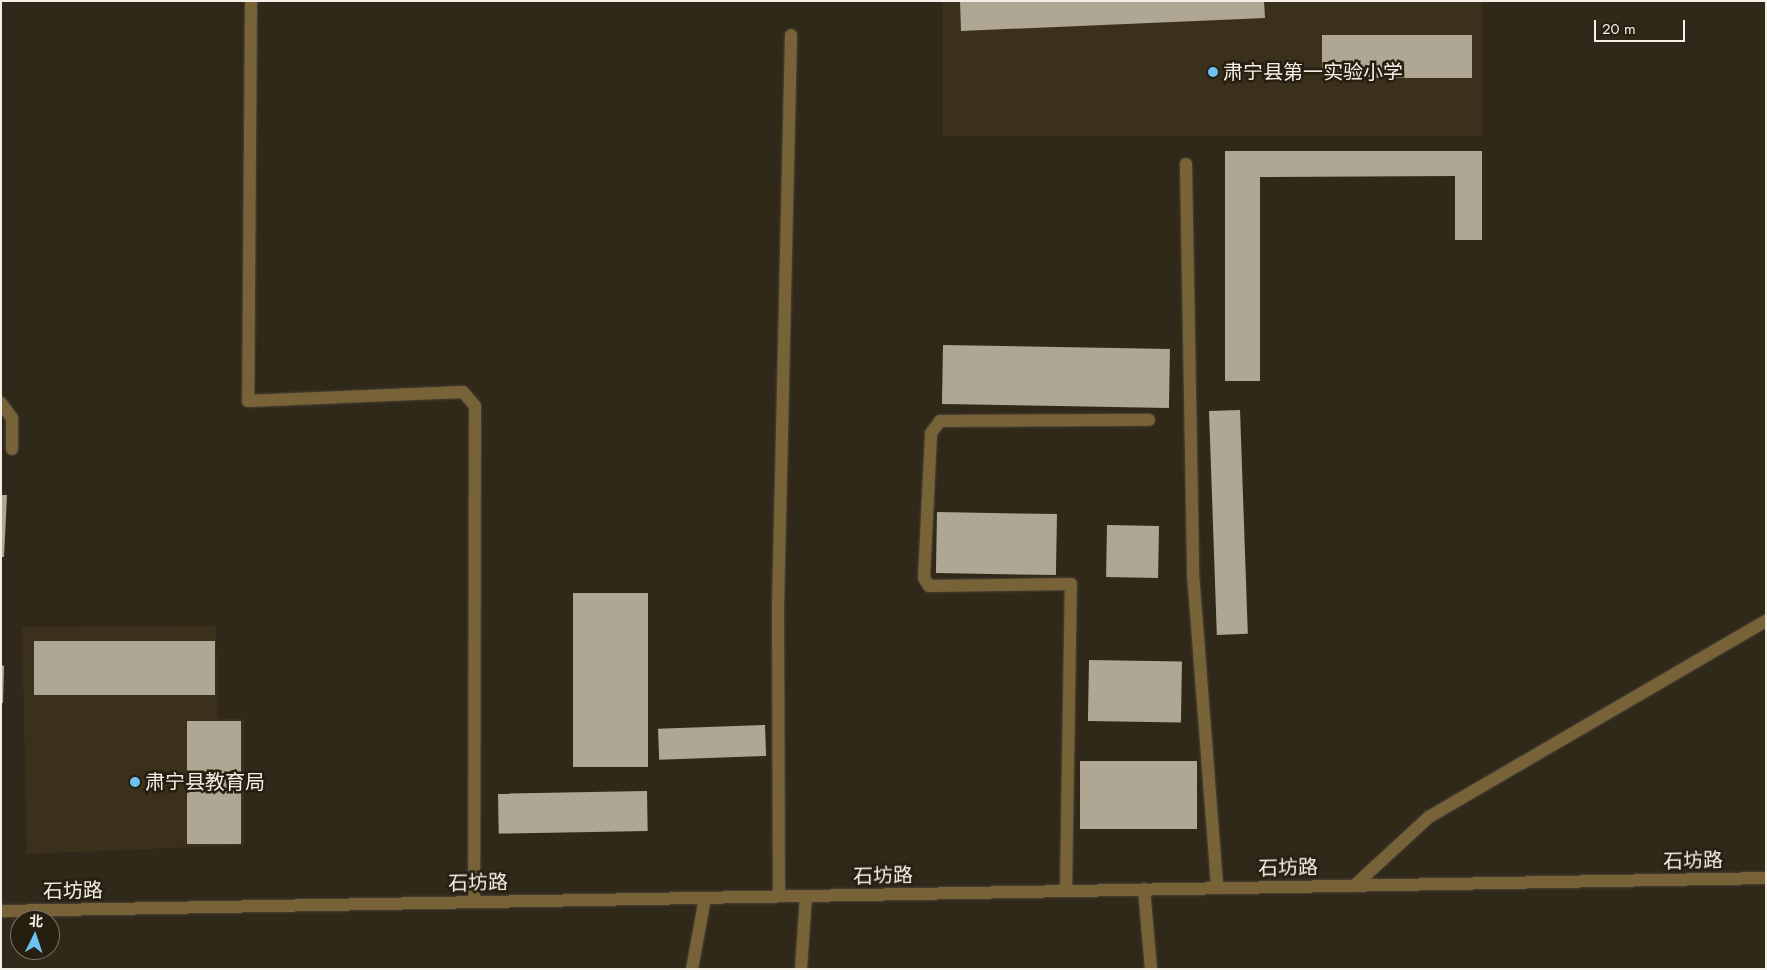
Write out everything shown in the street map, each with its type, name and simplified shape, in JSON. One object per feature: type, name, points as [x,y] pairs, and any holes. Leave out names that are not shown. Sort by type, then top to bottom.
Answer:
[{"type":"street","points":[[251,1],[248,401],[463,392],[475,406],[474,902]]},
{"type":"street","points":[[780,896],[778,608],[791,34]]},
{"type":"street","points":[[1186,164],[1194,574],[1217,888]]},
{"type":"street","points":[[1,403],[12,418],[12,449]]},
{"type":"street","points":[[1066,891],[1071,584],[929,586],[924,578],[931,433],[940,421],[1149,420]]},
{"type":"street","points":[[1355,885],[1429,817],[1766,621]]},
{"type":"street","name":"石坊路","points":[[1,911],[1766,878]]},
{"type":"street","points":[[1144,889],[1151,969]]},
{"type":"street","points":[[802,969],[806,896]]},
{"type":"street","points":[[692,969],[705,898]]},
{"type":"shaded area","name":"肃宁县第一实验小学","points":[[943,1],[1482,1],[1482,136],[943,136]]},
{"type":"shaded area","name":"肃宁县教育局","points":[[216,626],[218,719],[244,719],[244,845],[27,854],[22,627]]},
{"type":"building","points":[[960,1],[1264,1],[1265,18],[961,31]]},
{"type":"building","points":[[1322,35],[1472,35],[1472,78],[1322,78]]},
{"type":"building","points":[[1225,151],[1482,151],[1482,240],[1455,240],[1455,176],[1260,177],[1260,381],[1225,381]]},
{"type":"building","points":[[943,345],[1170,349],[1169,408],[942,404]]},
{"type":"building","points":[[1240,410],[1248,634],[1217,635],[1209,411]]},
{"type":"building","points":[[1,495],[7,495],[4,557],[1,557]]},
{"type":"building","points":[[937,512],[1057,514],[1056,575],[936,573]]},
{"type":"building","points":[[1107,525],[1159,526],[1158,578],[1106,577]]},
{"type":"building","points":[[573,593],[648,593],[648,767],[573,767]]},
{"type":"building","points":[[34,641],[215,641],[215,695],[34,695]]},
{"type":"building","points":[[1089,660],[1182,662],[1181,723],[1088,721]]},
{"type":"building","points":[[1,665],[4,666],[3,703],[1,703]]},
{"type":"building","points":[[187,721],[241,721],[241,844],[187,844]]},
{"type":"building","points":[[765,725],[766,756],[659,760],[658,729]]},
{"type":"building","points":[[1080,761],[1197,761],[1197,829],[1080,829]]},
{"type":"building","points":[[647,791],[648,831],[499,834],[498,794]]},
{"type":"place","name":"肃宁县第一实验小学","points":[[1213,72]]},
{"type":"place","name":"肃宁县教育局","points":[[135,782]]}]
